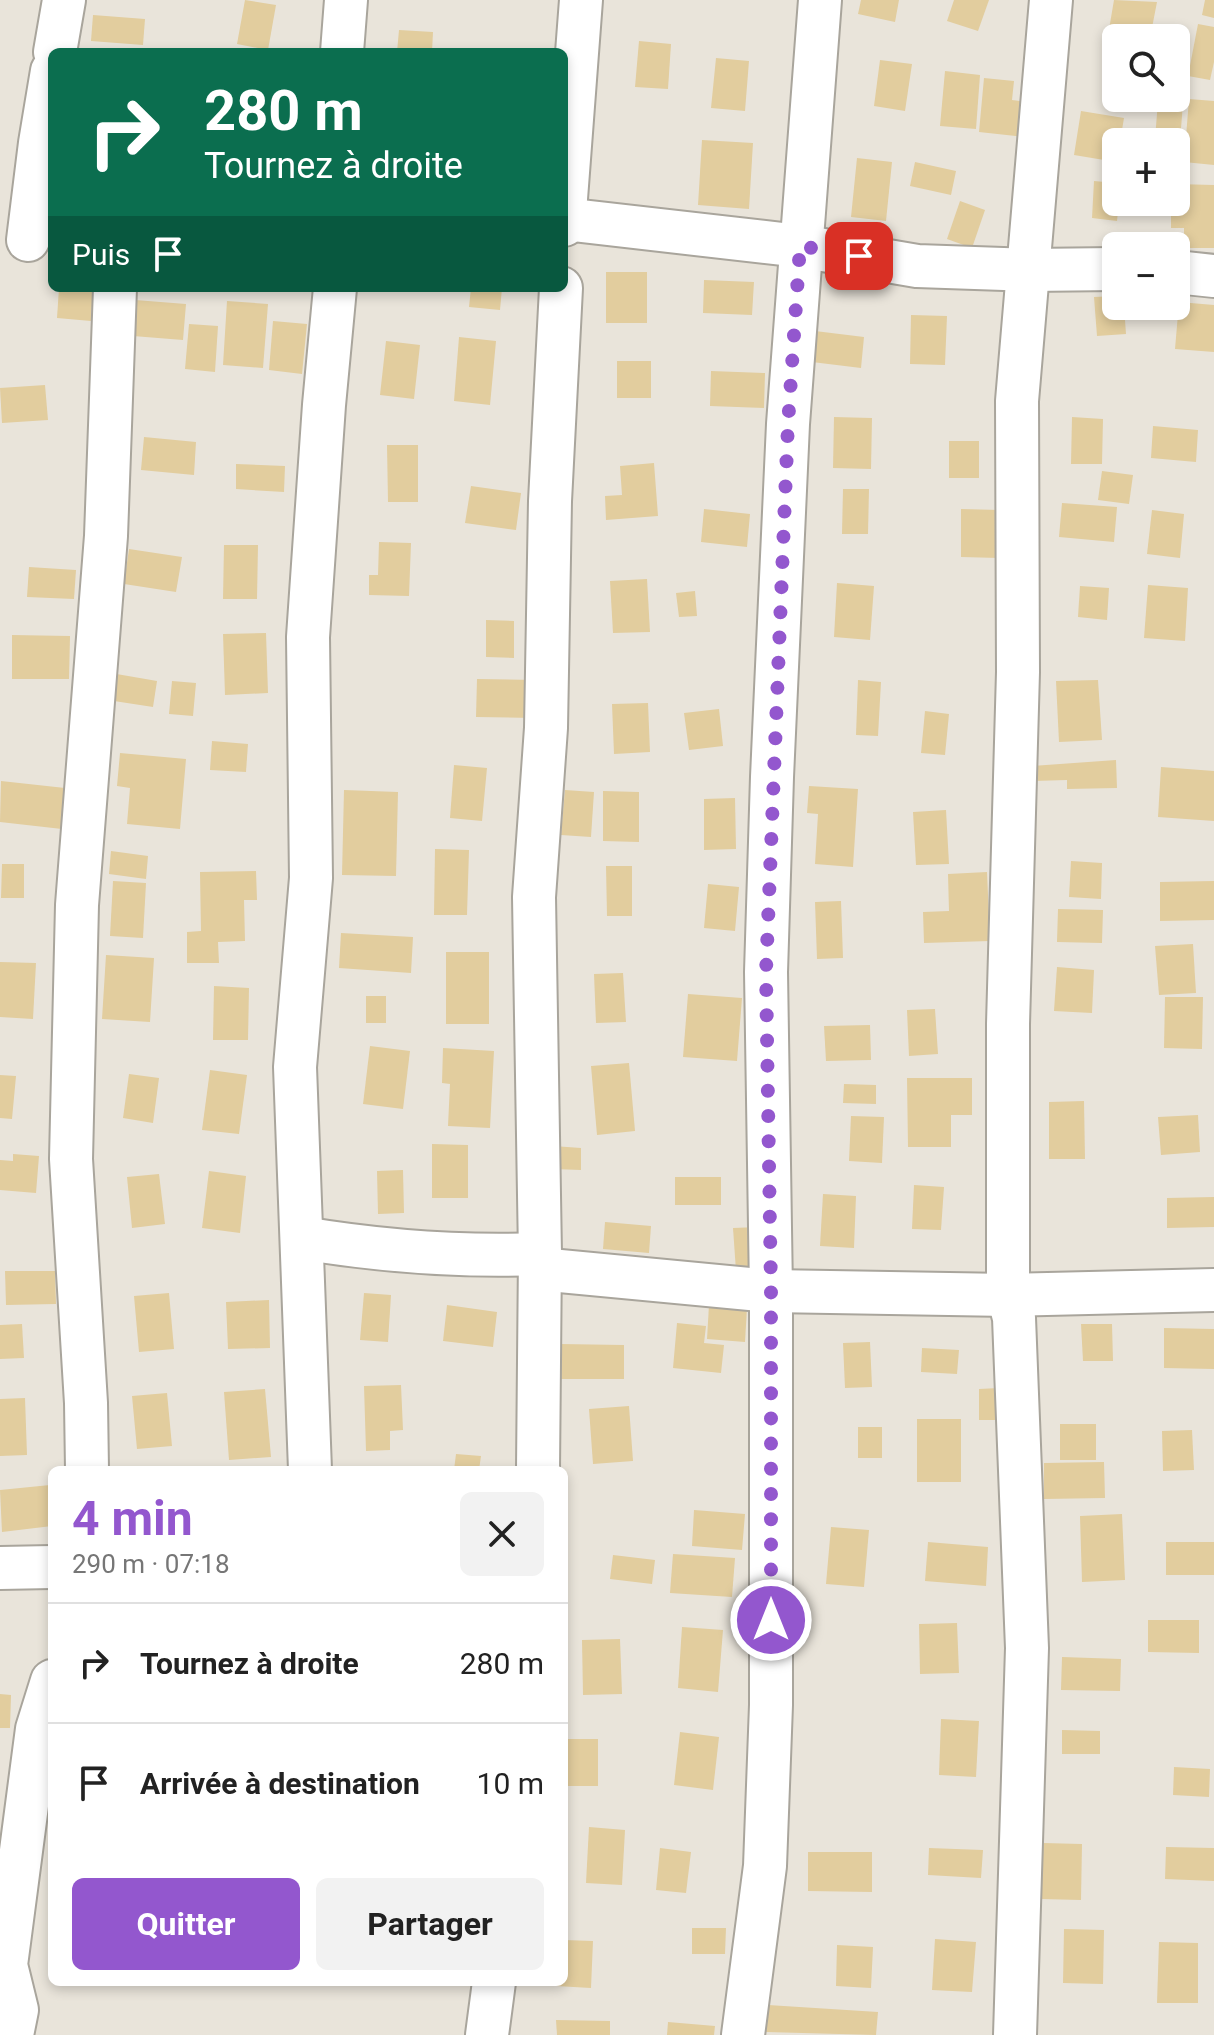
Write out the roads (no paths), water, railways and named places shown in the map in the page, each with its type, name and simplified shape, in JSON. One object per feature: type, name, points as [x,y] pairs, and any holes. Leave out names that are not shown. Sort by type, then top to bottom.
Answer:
[{"type":"street","points":[[56,48],[64,0]]},
{"type":"street","points":[[342,48],[346,0]]},
{"type":"street","points":[[568,169],[581,0]]},
{"type":"street","points":[[743,2035],[765,1851],[771,1705],[767,957],[788,424],[820,0]]},
{"type":"street","points":[[1015,2035],[1027,1648],[1014,1318],[1008,1295],[1008,1024],[1018,672],[1017,401],[1051,0]]},
{"type":"street","points":[[27,241],[48,95]]},
{"type":"street","points":[[568,221],[800,246],[917,266],[1102,269]]},
{"type":"street","points":[[1190,273],[1214,276]]},
{"type":"street","points":[[87,1466],[71,1159],[76,921],[106,536],[115,292]]},
{"type":"street","points":[[310,1466],[295,1067],[311,878],[308,637],[335,292]]},
{"type":"street","points":[[538,1466],[540,1261],[534,897],[546,728],[550,501],[561,292]]},
{"type":"street","points":[[302,1238],[362,1248],[502,1256],[771,1291],[1008,1295],[1214,1290]]},
{"type":"street","points":[[0,1568],[48,1567]]},
{"type":"street","points":[[12,2035],[17,2010],[6,1965],[37,1729],[48,1694]]},
{"type":"street","points":[[487,2035],[493,1986]]}]
